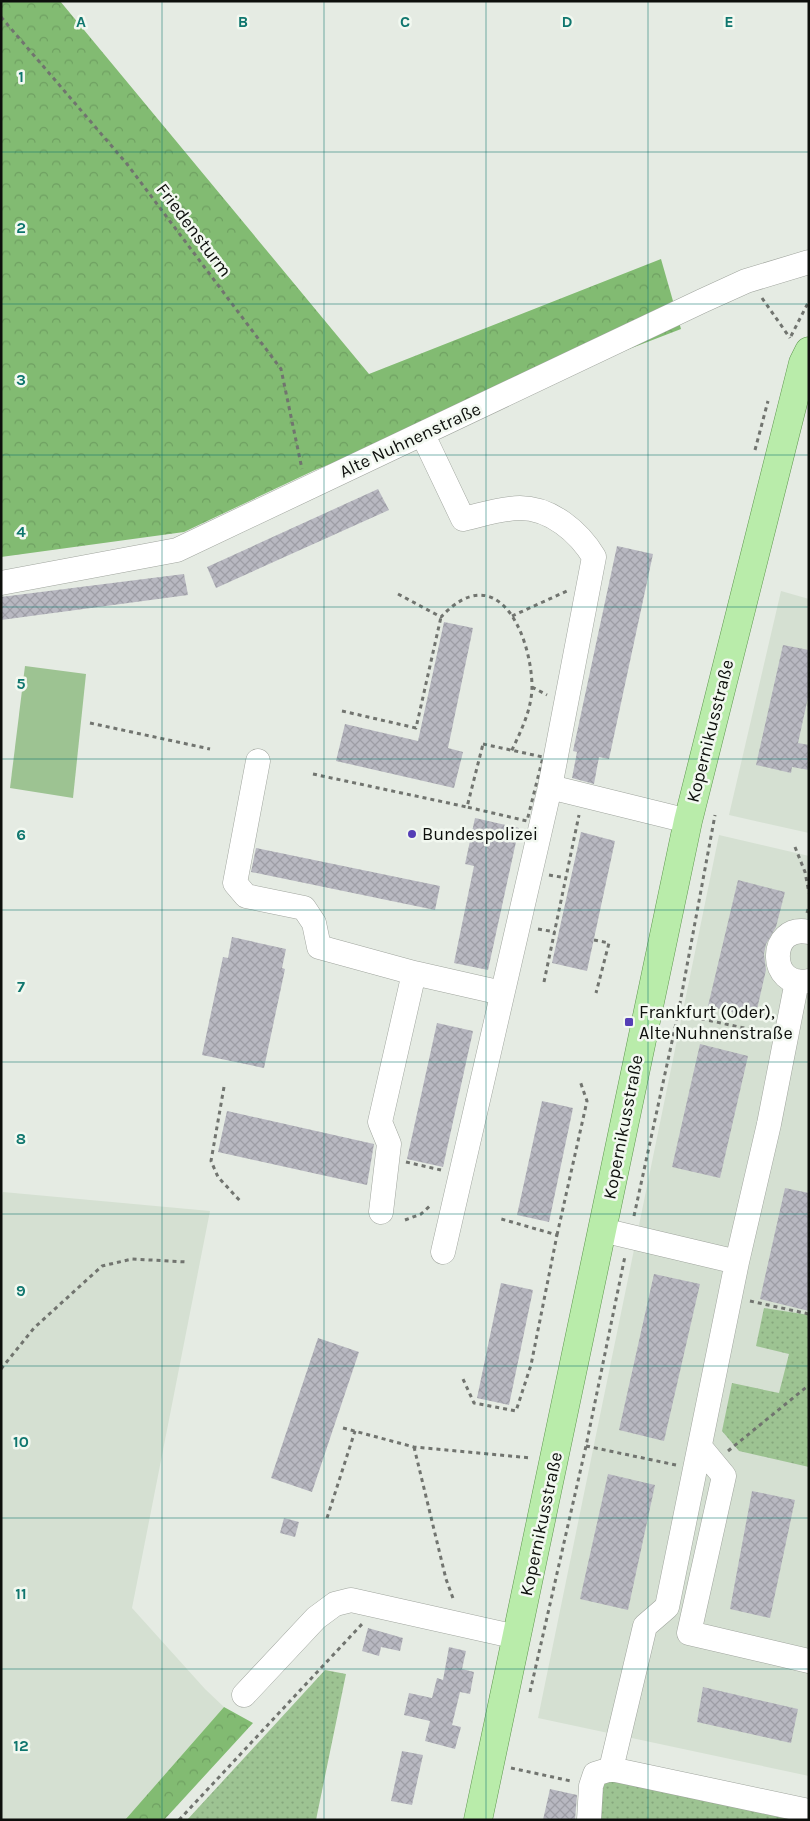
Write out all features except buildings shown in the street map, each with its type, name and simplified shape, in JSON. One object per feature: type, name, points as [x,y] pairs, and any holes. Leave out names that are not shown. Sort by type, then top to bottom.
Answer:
[{"type":"main road","name":"Kopernikusstraße","points":[[478,1820],[508,1766],[517,1637],[647,1008],[700,824],[806,357]]},
{"type":"street","name":"Alte Nuhnenstraße","points":[[1,583],[177,550],[746,281],[809,262]]},
{"type":"street","points":[[423,435],[463,519],[520,508],[538,510],[575,531],[594,557],[550,787],[443,1252]]},
{"type":"street","points":[[258,761],[235,883],[246,896],[304,908],[314,923],[319,947],[414,973],[502,993]]},
{"type":"street","points":[[550,787],[700,824]]},
{"type":"street","points":[[611,1769],[644,1626],[667,1607],[707,1454],[730,1296],[769,1124],[786,1037],[803,981],[783,973],[777,958],[778,949],[787,936],[795,932],[809,932]]},
{"type":"street","points":[[381,1212],[388,1144],[380,1122],[414,973]]},
{"type":"street","points":[[602,1230],[737,1262]]},
{"type":"street","points":[[707,1454],[724,1476],[689,1633],[809,1661]]},
{"type":"street","points":[[244,1695],[316,1618],[335,1604],[351,1600],[517,1637]]},
{"type":"street","points":[[589,1820],[591,1786],[595,1774],[611,1769],[809,1812]]},
{"type":"path","name":"Friedensturm","points":[[1,17],[127,164],[281,369],[306,489]]},
{"type":"path","points":[[746,281],[775,314],[806,357]]},
{"type":"path","points":[[512,616],[589,581]]},
{"type":"path","points":[[398,594],[441,617]]},
{"type":"path","points":[[342,711],[416,728],[441,617],[454,603],[468,596],[496,599],[512,616],[520,629],[532,687],[526,720],[511,752]]},
{"type":"path","points":[[90,723],[210,749]]},
{"type":"path","points":[[313,774],[527,821],[543,758],[511,752],[484,744],[467,807]]},
{"type":"path","points":[[544,982],[584,795]]},
{"type":"path","points":[[528,1700],[586,1446],[678,1014],[700,824]]},
{"type":"path","points":[[795,847],[805,872],[809,893]]},
{"type":"path","points":[[594,940],[609,943],[596,993]]},
{"type":"path","points":[[647,1008],[786,1037]]},
{"type":"path","points":[[463,1379],[474,1403],[516,1412],[531,1365],[557,1235],[587,1101],[580,1080]]},
{"type":"path","points":[[224,1086],[211,1161],[218,1177],[242,1203]]},
{"type":"path","points":[[386,1157],[460,1175]]},
{"type":"path","points":[[498,1218],[557,1235]]},
{"type":"path","points":[[1,1369],[34,1328],[102,1266],[132,1259],[187,1262]]},
{"type":"path","points":[[730,1296],[809,1314]]},
{"type":"path","points":[[707,1454],[809,1385]]},
{"type":"path","points":[[344,1428],[414,1447],[534,1458]]},
{"type":"path","points":[[327,1518],[355,1431]]},
{"type":"path","points":[[586,1446],[676,1465]]},
{"type":"path","points":[[414,1447],[460,1624]]},
{"type":"path","points":[[179,1820],[379,1606]]},
{"type":"path","points":[[508,1766],[591,1786]]},
{"type":"shaded area","points":[[781,591],[809,599],[809,833],[729,815]]},
{"type":"shaded area","points":[[719,835],[809,856],[809,1776],[538,1718]]},
{"type":"shaded area","points":[[3,1192],[210,1211],[132,1608],[205,1689],[224,1707],[125,1820],[1,1820],[1,1200]]},
{"type":"green space","points":[[1,1],[60,1],[369,374],[661,259],[681,329],[315,470],[184,532],[1,557]]},
{"type":"green space","points":[[25,666],[86,674],[73,798],[10,788]]},
{"type":"green space","points":[[764,1308],[809,1315],[809,1467],[739,1451],[722,1431],[732,1383],[779,1393],[789,1354],[756,1346]]},
{"type":"green space","points":[[325,1670],[346,1674],[316,1820],[187,1820]]},
{"type":"green space","points":[[224,1707],[253,1723],[164,1820],[125,1820]]},
{"type":"green space","points":[[607,1779],[809,1820],[595,1820],[600,1786]]},
{"type":"place","name":"Bundespolizei","points":[[412,834]]},
{"type":"place","name":"Frankfurt (Oder), Alte Nuhnenstraße","points":[[629,1022]]}]
